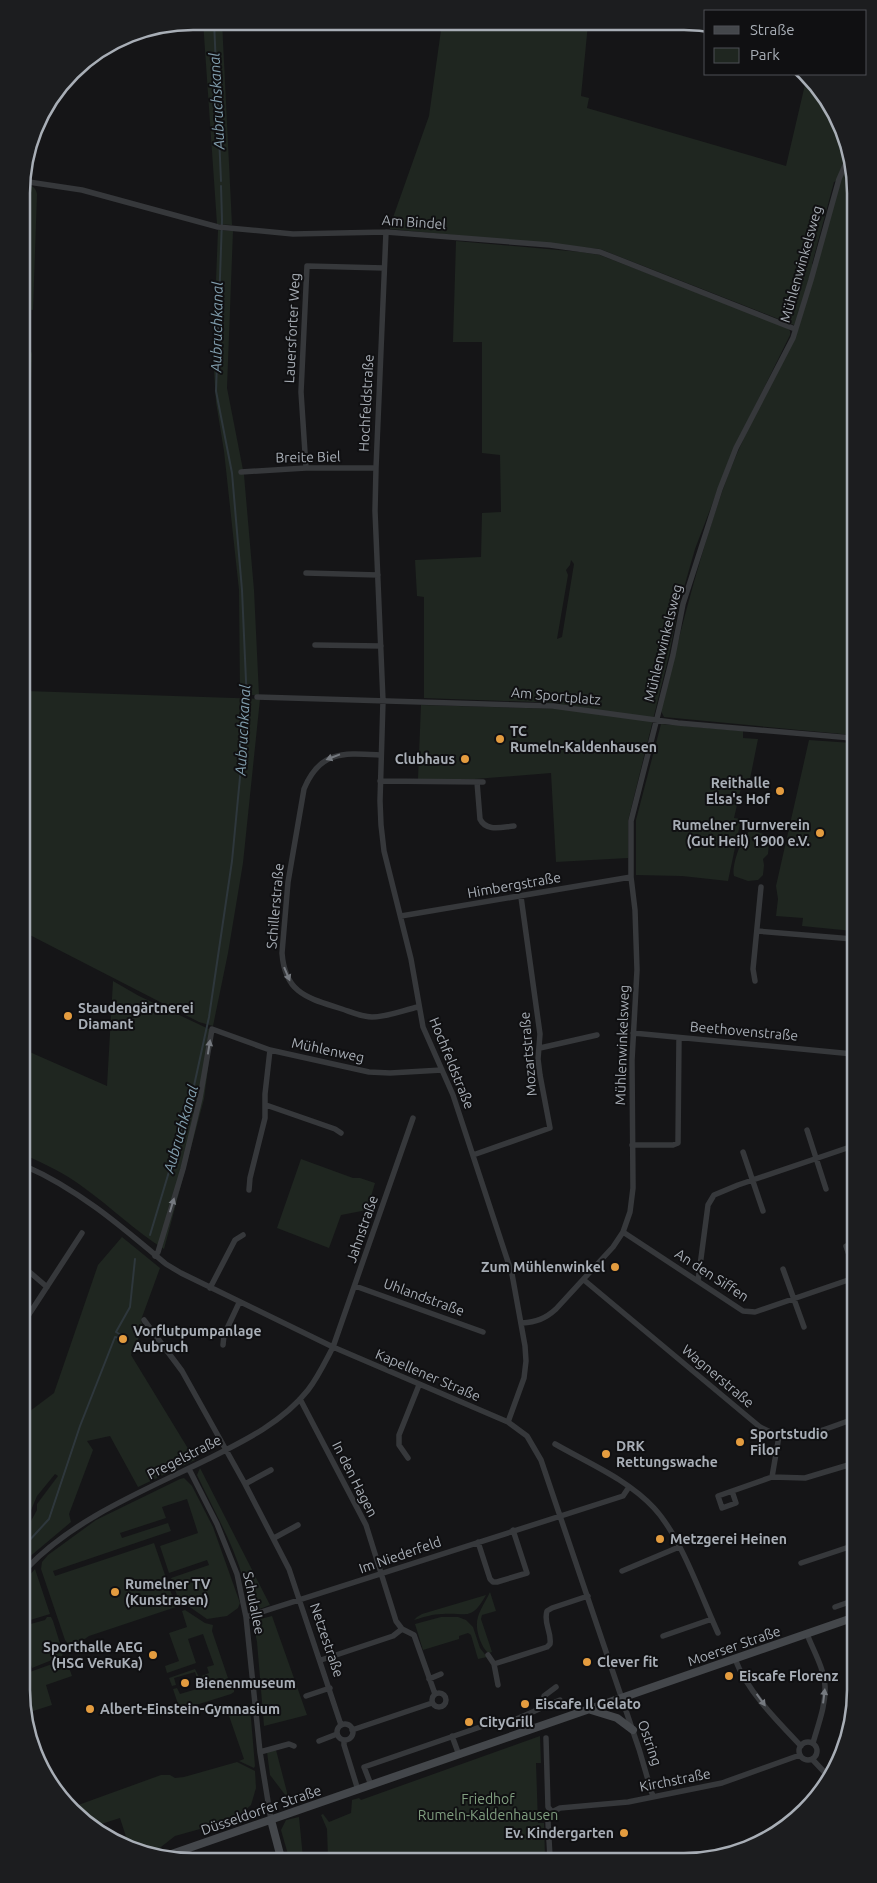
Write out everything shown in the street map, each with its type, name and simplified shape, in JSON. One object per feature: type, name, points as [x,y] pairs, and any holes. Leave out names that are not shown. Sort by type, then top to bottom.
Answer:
[{"type":"main road","name":"Moerser Straße","points":[[622,1698],[847,1620]]},
{"type":"main road","name":"Düsseldorfer Straße","points":[[177,1852],[622,1698]]},
{"type":"main road","points":[[589,1710],[605,1712],[618,1718],[633,1730]]},
{"type":"main road","points":[[271,1820],[280,1853]]},
{"type":"street","name":"Mühlenwinkelsweg","points":[[522,1324],[535,1322],[546,1317],[584,1280],[614,1247],[623,1232],[630,1212],[633,1188],[633,1033],[637,954],[631,877],[631,822],[673,655],[683,604],[720,489],[736,448],[793,338],[839,179],[845,166]]},
{"type":"street","name":"Am Bindel","points":[[30,182],[82,190],[218,227],[293,234],[386,232],[550,245],[600,252],[795,329]]},
{"type":"street","name":"Hochfeldstraße","points":[[386,232],[376,468],[384,730],[381,755],[380,817],[383,842],[411,959],[423,1027],[453,1095],[512,1274],[525,1346],[524,1378],[508,1422]]},
{"type":"street","name":"Lauersforter Weg","points":[[306,468],[301,392],[307,266],[384,268]]},
{"type":"street","name":"Breite Biel","points":[[241,472],[306,468],[376,468]]},
{"type":"street","points":[[306,573],[378,575]]},
{"type":"street","points":[[315,645],[381,646]]},
{"type":"street","name":"Am Sportplatz","points":[[257,697],[543,706],[657,720],[847,738]]},
{"type":"street","name":"Schillerstraße","points":[[381,755],[352,753],[332,756],[322,762],[307,780],[288,882],[282,953],[283,964],[285,973],[294,987],[309,997],[334,1006],[373,1017],[418,1007]]},
{"type":"street","points":[[380,781],[480,782],[480,819],[482,824],[489,828],[514,826]]},
{"type":"street","name":"Himbergstraße","points":[[401,916],[631,877]]},
{"type":"street","points":[[755,981],[753,969],[761,887]]},
{"type":"street","name":"Mozartstraße","points":[[473,1155],[550,1128],[540,1075],[538,1017],[521,897]]},
{"type":"street","points":[[757,931],[847,938]]},
{"type":"street","name":"Mühlenweg","points":[[155,1256],[158,1252],[192,1134],[212,1029],[270,1050],[369,1072],[390,1074],[442,1070]]},
{"type":"street","name":"Beethovenstraße","points":[[633,1033],[847,1053]]},
{"type":"street","points":[[540,1048],[598,1035]]},
{"type":"street","points":[[632,1145],[678,1143],[679,1038]]},
{"type":"street","points":[[249,1190],[250,1178],[265,1118],[266,1078],[270,1050]]},
{"type":"street","points":[[266,1105],[335,1129],[341,1133]]},
{"type":"street","name":"Jahnstraße","points":[[333,1347],[413,1118]]},
{"type":"street","points":[[807,1130],[826,1189]]},
{"type":"street","points":[[698,1281],[708,1205],[714,1195],[847,1148]]},
{"type":"street","points":[[743,1152],[763,1211]]},
{"type":"street","name":"Kapellener Straße","points":[[30,1168],[78,1194],[166,1264],[210,1288],[333,1347],[518,1428],[533,1443],[541,1460],[622,1698]]},
{"type":"street","name":"An den Siffen","points":[[623,1232],[743,1311],[755,1312],[847,1280]]},
{"type":"street","points":[[30,1313],[82,1233]]},
{"type":"street","points":[[210,1288],[235,1240],[243,1235]]},
{"type":"street","points":[[783,1269],[804,1327]]},
{"type":"street","points":[[30,1272],[47,1287]]},
{"type":"street","name":"Wagnerstraße","points":[[584,1280],[760,1427],[779,1436],[793,1437],[847,1421]]},
{"type":"street","name":"Uhlandstraße","points":[[355,1286],[483,1332]]},
{"type":"street","points":[[223,1345],[224,1335],[239,1303]]},
{"type":"street","name":"Netzestraße","points":[[144,1320],[182,1371],[227,1450],[289,1568],[342,1725]]},
{"type":"street","name":"Pregelstraße","points":[[30,1565],[60,1539],[89,1518],[227,1450],[265,1428],[300,1399],[320,1372],[333,1347]]},
{"type":"street","points":[[408,1458],[400,1445],[399,1435],[419,1385]]},
{"type":"street","name":"In den Hagen","points":[[300,1399],[366,1525],[380,1575],[396,1621],[402,1629],[414,1635],[435,1694]]},
{"type":"street","points":[[772,1477],[779,1436]]},
{"type":"street","points":[[555,1444],[629,1487],[654,1508],[679,1547],[718,1633]]},
{"type":"street","points":[[732,1491],[772,1477],[805,1478],[847,1465]]},
{"type":"street","name":"Schulallee","points":[[189,1468],[217,1524],[237,1574],[246,1617],[260,1752],[271,1820]]},
{"type":"street","points":[[245,1484],[271,1470]]},
{"type":"street","points":[[561,1516],[623,1496],[629,1487]]},
{"type":"street","name":"Im Niederfeld","points":[[246,1617],[561,1516]]},
{"type":"street","points":[[274,1538],[298,1525]]},
{"type":"street","points":[[478,1542],[490,1579],[493,1582],[527,1572],[513,1530]]},
{"type":"street","points":[[622,1571],[679,1547]]},
{"type":"street","points":[[801,1563],[847,1548]]},
{"type":"street","points":[[494,1664],[547,1647],[551,1639],[546,1622],[548,1611],[588,1596]]},
{"type":"street","points":[[835,1607],[847,1603]]},
{"type":"street","points":[[663,1636],[712,1619]]},
{"type":"street","points":[[320,1660],[393,1636],[402,1629]]},
{"type":"street","points":[[807,1634],[822,1671],[825,1685],[822,1707],[813,1743],[817,1752],[812,1759],[806,1760],[800,1755],[801,1746],[806,1742],[813,1743]]},
{"type":"street","points":[[488,1655],[494,1664],[498,1685]]},
{"type":"street","points":[[735,1659],[738,1668],[773,1716],[801,1746]]},
{"type":"street","points":[[429,1679],[441,1674]]},
{"type":"street","name":"Netzestraße","points":[[306,1696],[330,1688]]},
{"type":"street","points":[[371,1785],[364,1767],[483,1726],[494,1726],[536,1712],[544,1705],[557,1701],[554,1689],[544,1696],[544,1705]]},
{"type":"street","points":[[352,1730],[432,1703],[439,1707],[446,1702],[442,1694],[435,1694],[432,1697],[432,1703]]},
{"type":"street","name":"Ostring","points":[[622,1698],[654,1797]]},
{"type":"street","points":[[344,1740],[340,1738],[338,1729],[342,1725],[347,1725],[352,1730]]},
{"type":"street","points":[[344,1740],[351,1737],[352,1730]]},
{"type":"street","points":[[319,1741],[338,1734]]},
{"type":"street","points":[[452,1736],[459,1755]]},
{"type":"street","points":[[546,1738],[548,1807],[552,1812],[548,1822],[550,1853]]},
{"type":"street","points":[[344,1740],[358,1790]]},
{"type":"street","points":[[260,1752],[289,1744],[294,1746]]},
{"type":"street","name":"Kirchstraße","points":[[552,1812],[560,1808],[654,1797],[722,1783],[800,1755]]},
{"type":"street","points":[[812,1759],[824,1771]]},
{"type":"green space","points":[[204,30],[222,30],[232,225],[217,224]]},
{"type":"green space","points":[[441,30],[587,30],[581,96],[589,98],[587,108],[786,166],[805,85],[825,112],[835,131],[846,172],[847,735],[664,717],[661,711],[696,573],[722,492],[748,429],[799,327],[600,249],[390,229],[429,116]],"holes":[[[838,180],[815,265],[812,264],[834,182]]]},
{"type":"green space","points":[[30,185],[37,194],[33,310],[30,310]]},
{"type":"green space","points":[[218,230],[233,231],[227,388],[244,475],[254,590],[259,695],[240,695],[239,590],[224,451],[216,402],[213,356]]},
{"type":"green space","points":[[456,241],[600,255],[787,327],[790,331],[790,335],[731,455],[695,549],[679,605],[669,655],[628,821],[628,858],[556,862],[551,773],[475,779],[418,779],[421,705],[561,709],[560,703],[424,698],[424,597],[417,596],[415,560],[481,557],[482,513],[501,512],[500,455],[482,453],[482,342],[453,342]],"holes":[[[571,560],[574,564],[562,637],[557,639],[568,575],[566,570]]]},
{"type":"green space","points":[[30,348],[32,354],[30,406]]},
{"type":"green space","points":[[30,691],[260,699],[243,863],[228,953],[213,1026],[199,1022],[30,935]]},
{"type":"green space","points":[[661,724],[743,731],[743,738],[758,739],[748,789],[741,788],[734,818],[741,819],[728,881],[682,876],[636,875],[636,820]]},
{"type":"green space","name":"Rumelner Turnverein (Gut Heil) 1900 e.V.","points":[[809,740],[847,743],[847,930],[802,926],[803,918],[776,916],[778,899],[776,886]]},
{"type":"green space","points":[[751,830],[764,834],[769,844],[768,854],[763,859],[763,875],[758,880],[748,881],[734,876],[734,865],[741,844]]},
{"type":"green space","points":[[113,981],[139,996],[213,1031],[204,1099],[164,1249],[143,1235],[76,1182],[30,1158],[30,1052],[107,1086]]},
{"type":"green space","points":[[301,1159],[353,1178],[360,1178],[375,1183],[367,1210],[341,1215],[329,1248],[277,1228]]},
{"type":"green space","points":[[122,1237],[160,1268],[141,1320],[143,1328],[131,1355],[195,1460],[138,1487],[110,1436],[87,1441],[93,1450],[69,1514],[71,1522],[30,1556],[30,1523],[37,1510],[37,1504],[58,1476],[55,1474],[37,1496],[30,1513],[30,1411],[54,1393],[98,1265]]},
{"type":"green space","points":[[200,1468],[270,1605],[257,1610],[253,1610],[250,1607],[243,1578],[233,1551],[197,1475]]},
{"type":"green space","points":[[184,1478],[192,1486],[213,1527],[240,1603],[238,1608],[227,1616],[207,1619],[184,1603],[180,1604],[171,1578],[209,1565],[207,1560],[169,1573],[160,1546],[198,1533],[187,1499],[162,1507],[166,1518],[120,1533],[122,1538],[168,1523],[171,1531],[53,1571],[55,1576],[154,1543],[176,1607],[89,1636],[76,1645],[69,1645],[65,1640],[41,1569],[42,1562],[48,1555],[96,1520]]},
{"type":"green space","points":[[35,1569],[50,1614],[30,1620],[30,1575]]},
{"type":"green space","points":[[490,1592],[496,1611],[482,1615],[481,1619],[492,1652],[488,1653],[480,1640],[477,1620]]},
{"type":"green space","points":[[486,1595],[476,1609],[468,1614],[435,1615],[414,1620],[422,1614]]},
{"type":"green space","points":[[185,1610],[205,1623],[213,1625],[212,1631],[234,1692],[180,1710],[173,1689],[177,1688],[180,1694],[200,1688],[195,1672],[174,1678],[176,1685],[172,1686],[169,1678],[195,1669],[199,1677],[209,1673],[207,1667],[214,1665],[203,1634],[188,1639],[196,1663],[167,1673],[165,1666],[179,1661],[169,1633],[187,1627],[182,1611]]},
{"type":"green space","points":[[272,1616],[307,1715],[264,1726],[254,1627],[255,1622]]},
{"type":"green space","points":[[47,1617],[51,1617],[63,1653],[62,1656],[32,1668],[30,1662],[30,1624],[45,1620]]},
{"type":"green space","points":[[441,1617],[458,1617],[466,1620],[473,1627],[480,1648],[487,1657],[478,1659],[471,1635],[468,1633],[459,1636],[459,1639],[423,1650],[415,1624]]},
{"type":"green space","points":[[66,1659],[72,1676],[46,1685],[52,1705],[31,1712],[30,1672]]},
{"type":"green space","points":[[244,1704],[250,1707],[254,1768],[239,1761],[244,1759],[227,1710]]},
{"type":"green space","name":"Friedhof Rumeln-Kaldenhausen","points":[[540,1736],[541,1763],[536,1763],[538,1823],[544,1823],[545,1853],[328,1853],[327,1829],[321,1815],[323,1814],[329,1822],[351,1813],[352,1800],[359,1798],[361,1800]]},
{"type":"green space","points":[[276,1750],[289,1800],[270,1775],[267,1752]]},
{"type":"green space","points":[[237,1762],[255,1771],[256,1788],[251,1805],[232,1820],[175,1836],[158,1849],[126,1838],[120,1818],[102,1824],[79,1805],[161,1775],[170,1775],[175,1778]]},
{"type":"green space","points":[[299,1817],[303,1853],[288,1853],[281,1830],[286,1820]]},
{"type":"waterway","name":"Aubruchskanal","points":[[214,30],[221,181]]},
{"type":"waterway","name":"Aubruchkanal","points":[[150,1235],[192,1095],[209,1017],[232,861],[247,704],[242,590],[232,473],[216,391],[222,220],[221,186]]},
{"type":"waterway","name":"Aubruchkanal","points":[[121,1335],[116,1332],[130,1307],[135,1259]]},
{"type":"waterway","name":"Aubruchkanal","points":[[30,1540],[49,1519],[80,1426],[115,1337],[120,1338]]},
{"type":"place","name":"TC Rumeln-Kaldenhausen","points":[[500,739]]},
{"type":"place","name":"Clubhaus","points":[[465,759]]},
{"type":"place","name":"Reithalle Elsa's Hof","points":[[780,791]]},
{"type":"place","name":"Rumelner Turnverein (Gut Heil) 1900 e.V.","points":[[820,833]]},
{"type":"place","name":"Staudengärtnerei Diamant","points":[[68,1016]]},
{"type":"place","name":"Zum Mühlenwinkel","points":[[615,1267]]},
{"type":"place","name":"Vorflutpumpanlage Aubruch","points":[[123,1339]]},
{"type":"place","name":"Sportstudio Filor","points":[[740,1442]]},
{"type":"place","name":"DRK Rettungswache","points":[[606,1454]]},
{"type":"place","name":"Metzgerei Heinen","points":[[660,1539]]},
{"type":"place","name":"Rumelner TV (Kunstrasen)","points":[[115,1592]]},
{"type":"place","name":"Sporthalle AEG (HSG VeRuKa)","points":[[153,1655]]},
{"type":"place","name":"Clever fit","points":[[587,1662]]},
{"type":"place","name":"Eiscafe Florenz","points":[[729,1676]]},
{"type":"place","name":"Bienenmuseum","points":[[185,1683]]},
{"type":"place","name":"Eiscafe Il Gelato","points":[[525,1704]]},
{"type":"place","name":"Albert-Einstein-Gymnasium","points":[[90,1709]]},
{"type":"place","name":"CityGrill","points":[[469,1722]]},
{"type":"place","name":"Ev. Kindergarten","points":[[624,1833]]}]
